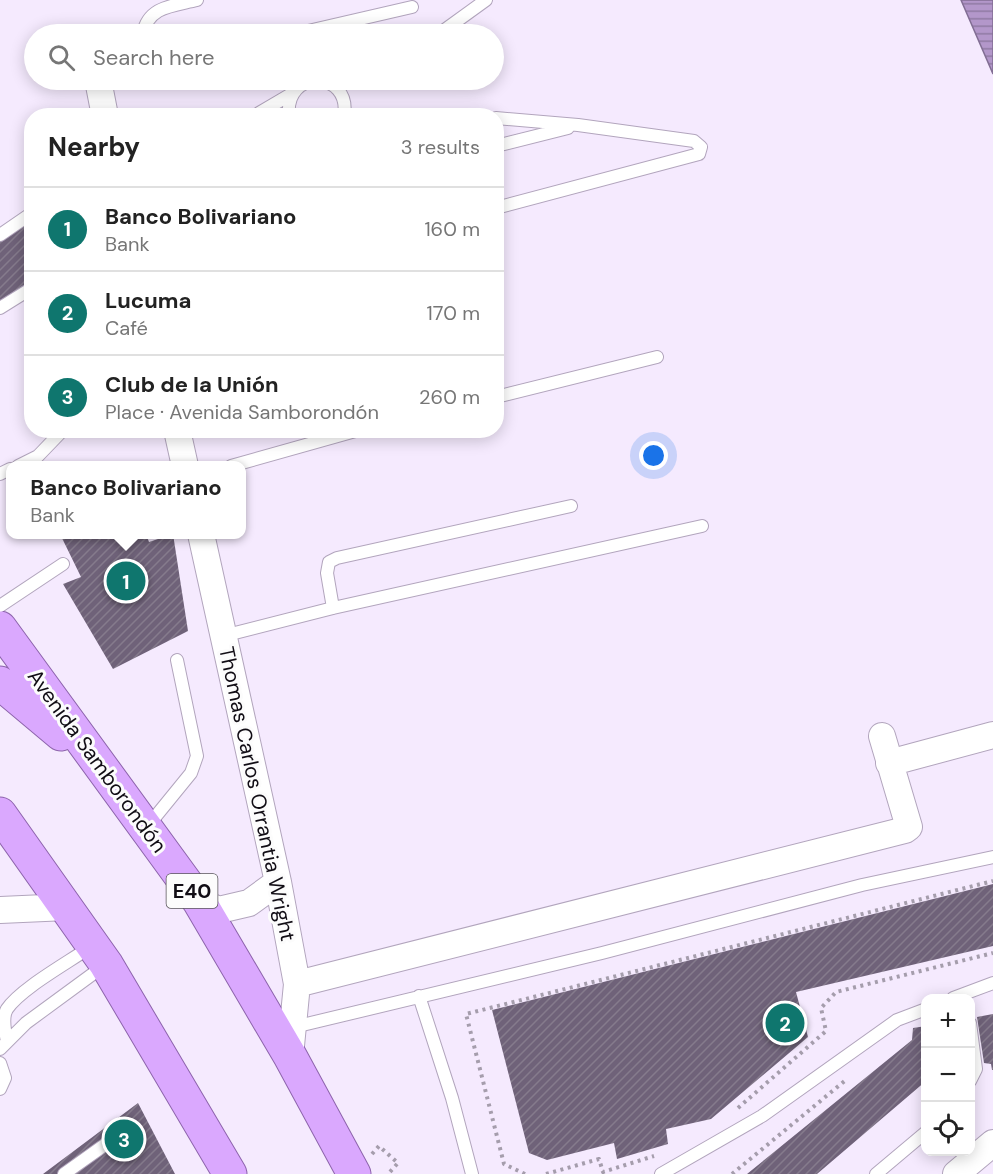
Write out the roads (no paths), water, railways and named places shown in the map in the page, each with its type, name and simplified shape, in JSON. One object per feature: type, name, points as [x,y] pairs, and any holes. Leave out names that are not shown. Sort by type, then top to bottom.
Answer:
[{"type":"highway","name":"Avenida Samborondón","points":[[0,628],[96,764],[199,901],[292,1041],[354,1174]]},
{"type":"highway","points":[[0,683],[96,764]]},
{"type":"highway","points":[[0,816],[68,907],[99,955],[230,1174]]},
{"type":"street","points":[[100,90],[103,108]]},
{"type":"street","points":[[179,438],[184,461]]},
{"type":"street","name":"Thomas Carlos Orrantia Wright","points":[[202,539],[278,882],[297,984],[292,1041]]},
{"type":"street","points":[[890,763],[993,735]]},
{"type":"street","points":[[297,984],[905,830],[909,827],[882,736]]},
{"type":"street","points":[[199,901],[219,910],[249,903],[278,882]]},
{"type":"street","points":[[0,910],[68,907]]},
{"type":"street","points":[[956,1174],[993,1143]]},
{"type":"lane","points":[[147,24],[150,16],[157,10],[197,0]]},
{"type":"lane","points":[[453,24],[486,0]]},
{"type":"lane","points":[[338,24],[412,7]]},
{"type":"lane","points":[[268,108],[296,90]]},
{"type":"lane","points":[[340,90],[345,102],[345,108]]},
{"type":"lane","points":[[289,108],[293,93]]},
{"type":"lane","points":[[504,119],[578,125],[694,141],[700,144],[701,151],[688,157],[504,206]]},
{"type":"lane","points":[[504,144],[578,125]]},
{"type":"lane","points":[[0,236],[24,219]]},
{"type":"lane","points":[[0,308],[24,293]]},
{"type":"lane","points":[[504,395],[657,357]]},
{"type":"lane","points":[[27,461],[38,456],[55,438]]},
{"type":"lane","points":[[245,461],[329,438]]},
{"type":"lane","points":[[333,608],[327,573],[329,562],[337,558],[571,506]]},
{"type":"lane","points":[[223,636],[333,608],[702,526]]},
{"type":"lane","points":[[0,606],[63,564]]},
{"type":"lane","points":[[146,828],[191,773],[197,756],[177,660]]},
{"type":"lane","points":[[292,1041],[419,996],[602,953],[862,885],[993,857]]},
{"type":"lane","points":[[3,1045],[7,1009],[24,993],[99,955]]},
{"type":"lane","points":[[3,1045],[99,955]]},
{"type":"lane","points":[[972,994],[993,983]]},
{"type":"lane","points":[[419,996],[452,1098],[472,1174]]},
{"type":"lane","points":[[661,1174],[762,1116],[897,1020],[921,1011]]},
{"type":"lane","points":[[0,1063],[5,1078],[0,1089]]},
{"type":"lane","points":[[876,1174],[921,1136]]},
{"type":"lane","points":[[64,1174],[106,1144]]},
{"type":"place","name":"Banco Bolivariano","points":[[126,581]]},
{"type":"place","name":"Lucuma","points":[[785,1023]]},
{"type":"place","name":"Club de la Unión","points":[[124,1139]]}]
